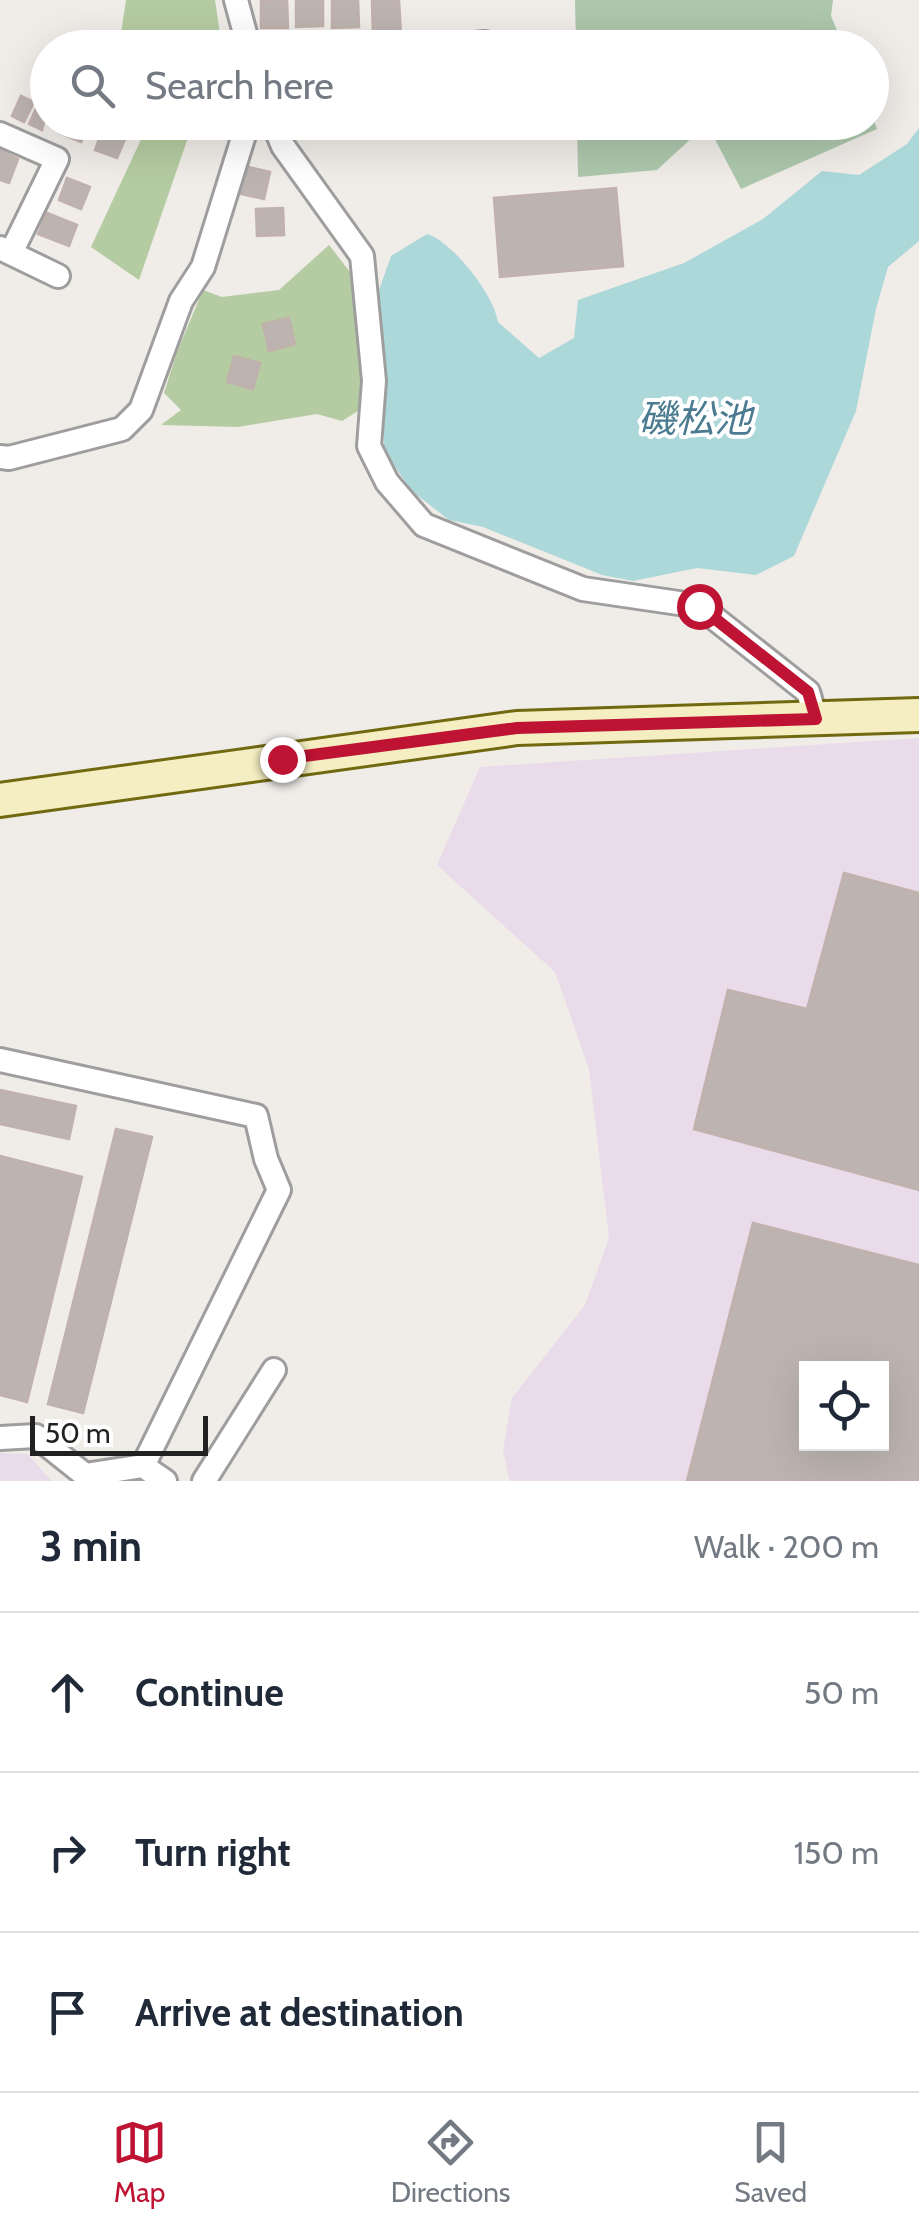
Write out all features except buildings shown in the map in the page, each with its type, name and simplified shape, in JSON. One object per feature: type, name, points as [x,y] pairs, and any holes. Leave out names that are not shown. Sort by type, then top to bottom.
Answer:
[{"type":"street","points":[[236,0],[245,30]]},
{"type":"street","points":[[0,134],[57,160],[6,250],[58,276]]},
{"type":"street","points":[[0,457],[9,458],[122,428],[141,410],[181,302],[203,267],[242,140]]},
{"type":"street","points":[[280,140],[362,256],[374,381],[369,446],[387,482],[424,525],[583,589],[699,606],[808,692],[816,719]]},
{"type":"street","points":[[0,800],[517,728],[919,715]]},
{"type":"street","points":[[0,1060],[256,1116],[266,1159],[279,1190],[143,1466]]},
{"type":"street","points":[[204,1481],[274,1370]]},
{"type":"street","points":[[0,1438],[36,1436],[85,1475],[143,1466],[165,1481]]},
{"type":"shaded area","points":[[919,738],[919,1481],[510,1481],[503,1451],[512,1398],[585,1305],[609,1238],[589,1069],[555,972],[437,865],[480,767]]},
{"type":"shaded area","points":[[0,1453],[27,1454],[52,1481],[0,1481]]},
{"type":"green space","points":[[126,0],[215,0],[219,30],[122,30]]},
{"type":"green space","points":[[575,0],[833,0],[831,16],[837,30],[576,30]]},
{"type":"green space","points":[[141,140],[187,140],[139,280],[91,247]]},
{"type":"green space","points":[[577,140],[690,140],[657,170],[578,177]]},
{"type":"green space","points":[[715,140],[852,140],[741,189]]},
{"type":"green space","points":[[329,245],[350,272],[364,365],[358,411],[342,421],[317,414],[238,427],[161,425],[181,410],[164,393],[203,290],[222,297],[279,290]]},
{"type":"water","name":"磯松池","points":[[919,128],[919,241],[888,267],[856,411],[794,556],[756,575],[697,568],[633,581],[602,575],[483,527],[449,520],[413,492],[384,452],[384,359],[378,293],[391,256],[427,234],[460,258],[481,284],[498,322],[539,358],[574,338],[578,300],[684,263],[763,219],[822,171],[859,175],[907,144]]},
{"type":"route","points":[[282,759],[517,728],[816,719],[808,692],[699,606]]}]
